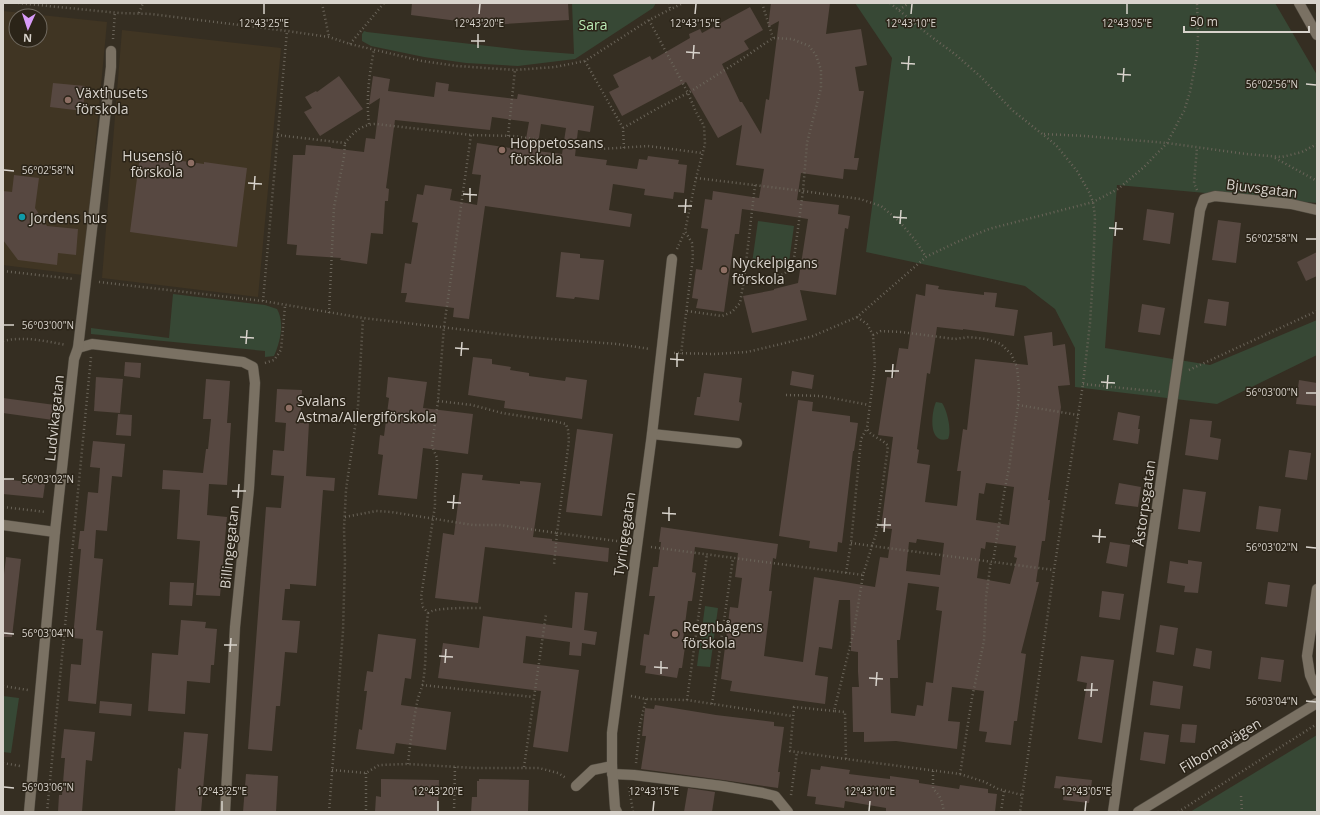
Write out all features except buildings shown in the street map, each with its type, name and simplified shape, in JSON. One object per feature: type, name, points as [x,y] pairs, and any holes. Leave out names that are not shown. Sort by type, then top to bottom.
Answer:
[{"type":"street","points":[[1299,3],[1317,35]]},
{"type":"street","name":"Ludvikagatan","points":[[29,812],[55,532],[74,359],[78,348],[87,280],[111,67],[111,51]]},
{"type":"street","name":"Bjuvsgatan","points":[[1204,199],[1214,196],[1290,204],[1317,210]]},
{"type":"street","name":"Åstorpsgatan","points":[[1113,812],[1200,210],[1204,199]]},
{"type":"street","name":"Tyringegatan","points":[[617,812],[615,808],[612,770],[612,733],[636,543],[652,434],[672,259]]},
{"type":"street","points":[[78,348],[92,344],[243,362],[253,367]]},
{"type":"street","name":"Billingegatan","points":[[225,812],[235,627],[250,480],[256,383],[253,367]]},
{"type":"street","points":[[652,434],[737,443]]},
{"type":"street","points":[[3,525],[55,532]]},
{"type":"street","points":[[1317,589],[1307,656],[1310,675],[1317,691]]},
{"type":"street","name":"Filbornavägen","points":[[1138,812],[1317,703]]},
{"type":"street","points":[[576,786],[593,770],[612,770],[634,775],[722,786],[763,793],[775,796],[788,812]]},
{"type":"path","points":[[18,3],[151,14],[287,31],[330,37],[350,44],[422,61],[457,66],[515,70],[555,67],[584,61],[649,20],[683,3]]},
{"type":"path","points":[[140,14],[143,3]]},
{"type":"path","points":[[322,3],[330,37]]},
{"type":"path","points":[[350,44],[384,3]]},
{"type":"path","points":[[669,3],[670,9]]},
{"type":"path","points":[[762,3],[773,38]]},
{"type":"path","points":[[890,3],[956,55],[981,77],[1024,121],[1056,145],[1077,171],[1093,202],[1095,217],[1090,323],[1020,812]]},
{"type":"path","points":[[899,10],[909,3]]},
{"type":"path","points":[[3,271],[263,302],[363,318],[526,337],[617,344],[681,354],[715,354],[754,350],[813,336],[856,317],[926,257],[989,229],[1093,202],[1118,189],[1133,178],[1167,143],[1184,111],[1192,86],[1197,55],[1197,3]]},
{"type":"path","points":[[111,51],[115,12]]},
{"type":"path","points":[[649,20],[688,92],[696,112],[704,126],[705,144],[685,231],[672,259]]},
{"type":"path","points":[[263,302],[287,31]]},
{"type":"path","points":[[623,128],[688,92],[736,63],[773,38],[792,38],[809,46],[816,55],[821,70],[821,88],[807,143],[804,191],[793,266],[784,274],[760,280],[744,280]]},
{"type":"path","points":[[369,124],[367,106],[369,80],[374,50]]},
{"type":"path","points":[[584,61],[623,128],[624,148]]},
{"type":"path","points":[[508,136],[515,70]]},
{"type":"path","points":[[329,313],[334,208],[344,157],[345,142],[351,134],[369,124],[382,124],[471,135],[508,136],[602,149],[648,146],[702,153]]},
{"type":"path","points":[[1043,134],[1167,143],[1273,157],[1286,157],[1293,155],[1317,144]]},
{"type":"path","points":[[278,135],[345,142]]},
{"type":"path","points":[[408,764],[415,715],[422,685],[428,613],[423,607],[421,597],[435,506],[437,458],[432,446],[438,401],[444,327],[471,135]]},
{"type":"path","points":[[1197,148],[1194,183],[1195,188],[1204,199]]},
{"type":"path","points":[[1273,157],[1317,181]]},
{"type":"path","points":[[696,178],[860,199],[881,206],[907,230],[926,257]]},
{"type":"path","points":[[686,311],[722,316],[732,312],[740,303],[755,185]]},
{"type":"path","points":[[681,354],[693,257],[692,243],[685,231]]},
{"type":"path","points":[[253,367],[274,360],[281,350],[285,306]]},
{"type":"path","points":[[1176,376],[1317,311]]},
{"type":"path","points":[[846,573],[851,543],[861,439],[867,428],[875,365],[873,335],[867,324],[856,317]]},
{"type":"path","points":[[329,812],[343,631],[346,490],[358,406],[363,318]]},
{"type":"path","points":[[873,335],[881,331],[954,339],[969,337],[986,339],[1000,344],[1011,354],[1017,367],[1019,388],[1018,405],[1009,468],[986,597],[984,641],[974,685],[960,774]]},
{"type":"path","points":[[3,340],[13,338],[30,339],[78,348]]},
{"type":"path","points":[[48,812],[92,344]]},
{"type":"path","points":[[1082,384],[1174,394]]},
{"type":"path","points":[[786,395],[821,396],[869,405]]},
{"type":"path","points":[[438,401],[566,424],[568,430],[568,440],[554,565]]},
{"type":"path","points":[[1018,405],[1078,415]]},
{"type":"path","points":[[834,711],[854,630],[863,575],[876,534],[888,446],[885,442],[869,433],[867,428]]},
{"type":"path","points":[[3,506],[58,514]]},
{"type":"path","points":[[345,516],[376,511],[413,515],[473,525],[500,526],[636,543]]},
{"type":"path","points":[[851,543],[1054,570]]},
{"type":"path","points":[[650,547],[863,575]]},
{"type":"path","points":[[687,700],[707,554]]},
{"type":"path","points":[[712,704],[733,558]]},
{"type":"path","points":[[428,613],[430,611],[440,610],[483,608]]},
{"type":"path","points":[[524,768],[546,614]]},
{"type":"path","points":[[422,685],[533,697]]},
{"type":"path","points":[[3,686],[40,691]]},
{"type":"path","points":[[631,696],[646,699],[687,700],[792,716]]},
{"type":"path","points":[[634,775],[640,724],[646,699]]},
{"type":"path","points":[[846,759],[845,712],[794,707],[790,751],[846,759],[932,771],[960,774],[985,782],[998,789],[1022,796]]},
{"type":"path","points":[[1178,812],[1317,724]]},
{"type":"path","points":[[791,797],[797,752]]},
{"type":"path","points":[[3,763],[32,768]]},
{"type":"path","points":[[332,770],[366,773],[379,765],[408,764],[455,768],[539,768],[558,773],[576,786]]},
{"type":"path","points":[[454,812],[455,768]]},
{"type":"path","points":[[932,771],[933,789],[939,794],[942,800],[944,812]]},
{"type":"path","points":[[366,773],[366,812]]},
{"type":"path","points":[[1001,812],[1004,791]]},
{"type":"path","points":[[1241,796],[1242,812]]},
{"type":"shaded area","points":[[3,11],[8,12],[8,48],[48,48],[48,16],[107,22],[83,275],[3,265]]},
{"type":"shaded area","name":"Husensjö förskola","points":[[122,30],[281,48],[258,297],[102,278]]},
{"type":"green space","name":"Sara","points":[[572,3],[656,3],[653,8],[575,59],[518,66],[466,63],[424,57],[371,46],[362,41],[362,34],[364,31],[522,50],[574,54]]},
{"type":"green space","points":[[855,3],[1275,3],[1317,75],[1317,203],[1117,185],[1105,348],[1210,365],[1317,320],[1317,355],[1217,404],[1075,387],[1075,348],[1055,309],[1025,286],[866,252],[892,58]]},
{"type":"green space","points":[[758,221],[794,226],[789,262],[785,268],[752,263]]},
{"type":"green space","points":[[173,294],[265,305],[277,309],[281,320],[281,332],[274,356],[265,357],[265,351],[91,334],[91,328],[169,338]]},
{"type":"green space","points":[[936,402],[942,403],[946,410],[949,426],[948,439],[942,440],[934,433],[932,420]]},
{"type":"green space","points":[[705,606],[718,608],[710,667],[697,666]]},
{"type":"green space","points":[[3,696],[19,698],[11,753],[3,752]]},
{"type":"green space","points":[[1317,735],[1317,812],[1190,812]]},
{"type":"place","name":"Växthusets förskola","points":[[68,100]]},
{"type":"place","name":"Hoppetossans förskola","points":[[502,150]]},
{"type":"place","name":"Husensjö förskola","points":[[191,163]]},
{"type":"place","name":"Jordens hus","points":[[22,217]]},
{"type":"place","name":"Nyckelpigans förskola","points":[[724,270]]},
{"type":"place","name":"Svalans Astma/Allergiförskola","points":[[289,408]]},
{"type":"place","name":"Regnbågens förskola","points":[[675,634]]}]
